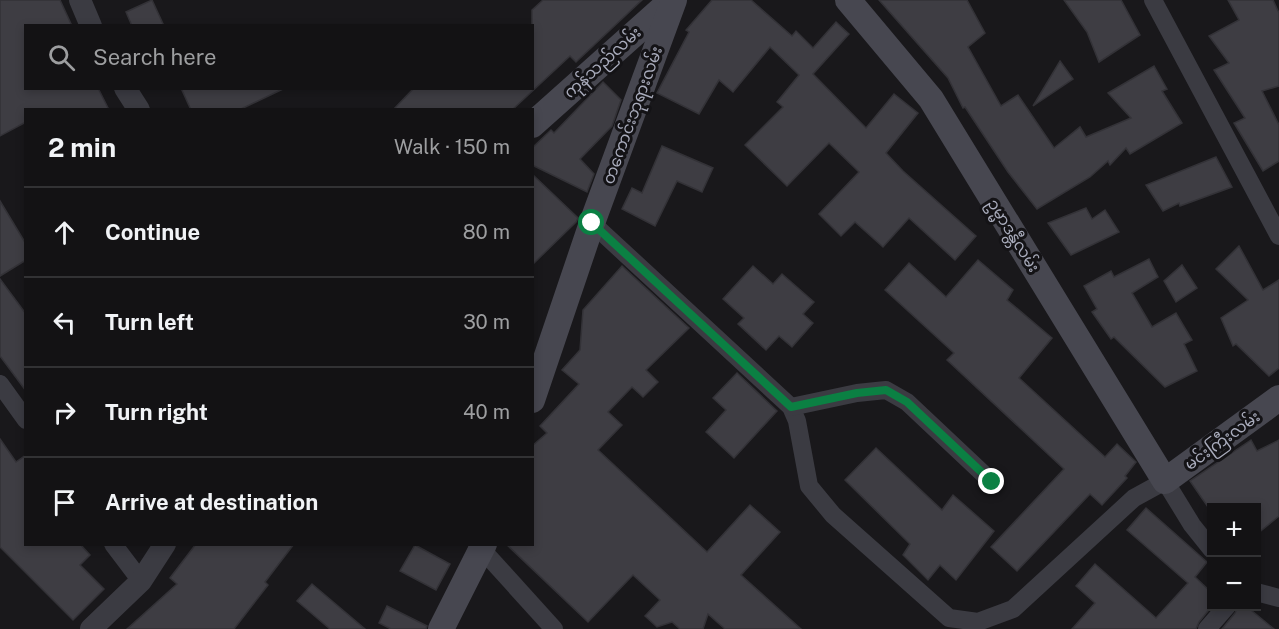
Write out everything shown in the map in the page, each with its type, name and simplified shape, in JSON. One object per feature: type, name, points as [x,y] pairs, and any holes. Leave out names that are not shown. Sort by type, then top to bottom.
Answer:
[{"type":"main road","name":"ကုန်သည်လမ်း","points":[[534,123],[673,0]]},
{"type":"main road","name":"တကောင်းဘုရားလမ်း","points":[[534,394],[592,223],[673,0]]},
{"type":"main road","name":"ဥမ္မာဒန္တီလမ်း","points":[[848,0],[930,99],[1165,481]]},
{"type":"main road","name":"မင်းကြီးလမ်း","points":[[1165,481],[1279,398]]},
{"type":"main road","points":[[441,629],[481,546]]},
{"type":"street","points":[[80,0],[90,24]]},
{"type":"street","points":[[1153,0],[1279,236]]},
{"type":"street","points":[[126,90],[138,108]]},
{"type":"street","points":[[592,223],[791,407],[797,422],[809,486],[833,515],[949,618],[978,622],[1013,609],[1134,498],[1165,481],[1192,525],[1207,544]]},
{"type":"street","points":[[0,384],[24,417]]},
{"type":"street","points":[[791,407],[857,393],[886,390],[907,402],[992,482]]},
{"type":"street","points":[[114,546],[141,581]]},
{"type":"street","points":[[91,629],[141,581],[164,546]]},
{"type":"street","points":[[481,546],[554,629]]},
{"type":"street","points":[[1261,593],[1279,598]]},
{"type":"street","points":[[1208,629],[1223,611]]},
{"type":"building","points":[[0,0],[60,0],[71,24],[24,24],[24,90],[99,90],[108,108],[24,108],[24,123],[0,136]]},
{"type":"building","points":[[152,0],[163,24],[131,24],[126,12]]},
{"type":"building","points":[[543,0],[642,0],[576,62],[570,56],[534,90],[532,10]]},
{"type":"building","points":[[712,0],[751,0],[792,36],[796,31],[813,48],[836,22],[849,34],[813,74],[866,128],[894,94],[918,113],[886,153],[976,236],[955,260],[909,218],[883,247],[855,222],[841,236],[819,214],[859,172],[829,143],[787,186],[745,145],[783,107],[777,102],[799,75],[770,47],[733,92],[719,80],[699,114],[657,93],[689,32],[686,30]]},
{"type":"building","points":[[879,0],[967,0],[985,33],[968,47],[1001,106],[1018,95],[1054,148],[1080,127],[1086,137],[1131,118],[1108,93],[1154,66],[1167,89],[1162,91],[1182,123],[1130,154],[1126,148],[1110,165],[1108,161],[1090,177],[1037,209],[1008,172],[965,107],[963,108],[948,78]]},
{"type":"building","points":[[1064,0],[1121,0],[1140,35],[1099,62],[1087,32]]},
{"type":"building","points":[[1228,0],[1273,0],[1279,13],[1279,86],[1262,91],[1279,125],[1279,161],[1263,171],[1234,123],[1245,118],[1214,70],[1229,63],[1209,36],[1239,20]]},
{"type":"building","points":[[1060,61],[1073,79],[1033,106]]},
{"type":"building","points":[[603,82],[621,100],[612,126],[580,159],[594,174],[587,192],[534,166],[534,146],[551,130],[554,133]]},
{"type":"building","points":[[182,90],[281,90],[243,108],[190,108]]},
{"type":"building","points":[[412,90],[533,90],[514,108],[395,108]]},
{"type":"building","points":[[662,146],[713,168],[702,192],[677,181],[655,226],[622,209],[632,188],[642,193]]},
{"type":"building","points":[[1216,157],[1232,187],[1180,206],[1179,203],[1163,211],[1146,185]]},
{"type":"building","points":[[534,176],[578,218],[534,263]]},
{"type":"building","points":[[0,201],[24,241],[24,261],[0,276]]},
{"type":"building","points":[[1086,208],[1092,219],[1105,210],[1119,232],[1071,255],[1048,223]]},
{"type":"building","points":[[1239,246],[1263,290],[1279,280],[1279,368],[1269,376],[1236,344],[1233,346],[1221,318],[1248,300],[1216,269]]},
{"type":"building","points":[[1149,259],[1158,277],[1132,293],[1152,327],[1176,313],[1192,340],[1184,344],[1197,371],[1165,387],[1114,337],[1111,339],[1092,312],[1097,309],[1084,286],[1111,271],[1114,277]]},
{"type":"building","points":[[978,260],[1013,290],[1007,300],[1052,338],[1019,378],[1105,457],[1117,444],[1136,462],[1125,476],[1127,478],[1102,505],[1090,494],[1017,571],[991,547],[1064,469],[947,360],[954,353],[885,290],[909,263],[946,297]]},
{"type":"building","points":[[1182,265],[1197,288],[1176,302],[1164,281]]},
{"type":"building","points":[[622,266],[689,328],[646,370],[658,382],[643,397],[632,387],[608,412],[622,425],[598,450],[707,552],[750,505],[780,532],[741,575],[801,629],[725,629],[708,614],[703,629],[680,629],[672,622],[657,627],[645,616],[660,600],[633,575],[588,622],[508,546],[534,546],[534,444],[547,433],[540,426],[579,384],[562,370],[580,350],[583,310]]},
{"type":"building","points":[[753,266],[773,284],[782,274],[814,302],[803,314],[813,323],[792,347],[779,336],[766,350],[738,324],[744,318],[723,299]]},
{"type":"building","points":[[0,279],[24,311],[24,388],[0,356]]},
{"type":"building","points":[[737,373],[777,411],[734,458],[706,432],[726,410],[713,398]]},
{"type":"building","points":[[0,439],[16,462],[24,456],[24,546],[82,546],[90,555],[80,565],[104,589],[73,620],[0,547]]},
{"type":"building","points":[[1251,440],[1257,451],[1279,440],[1279,516],[1261,531],[1261,503],[1207,503],[1207,506],[1190,481]]},
{"type":"building","points":[[876,448],[942,510],[953,495],[994,531],[956,580],[940,565],[928,580],[903,555],[910,544],[845,480]]},
{"type":"building","points":[[1146,508],[1207,562],[1195,577],[1207,588],[1208,611],[1196,629],[1072,629],[1095,603],[1076,586],[1095,564],[1156,618],[1188,583],[1127,530]]},
{"type":"building","points":[[194,546],[292,546],[265,582],[268,585],[234,629],[127,629],[177,584],[170,578]]},
{"type":"building","points":[[414,546],[450,564],[436,590],[400,571]]},
{"type":"building","points":[[312,584],[365,629],[330,629],[297,601]]},
{"type":"building","points":[[387,606],[427,626],[426,629],[391,629],[379,623]]},
{"type":"building","points":[[1236,611],[1252,611],[1274,629],[1222,629]]},
{"type":"route","points":[[592,223],[791,407],[857,393],[886,390],[907,402],[992,482]]}]
